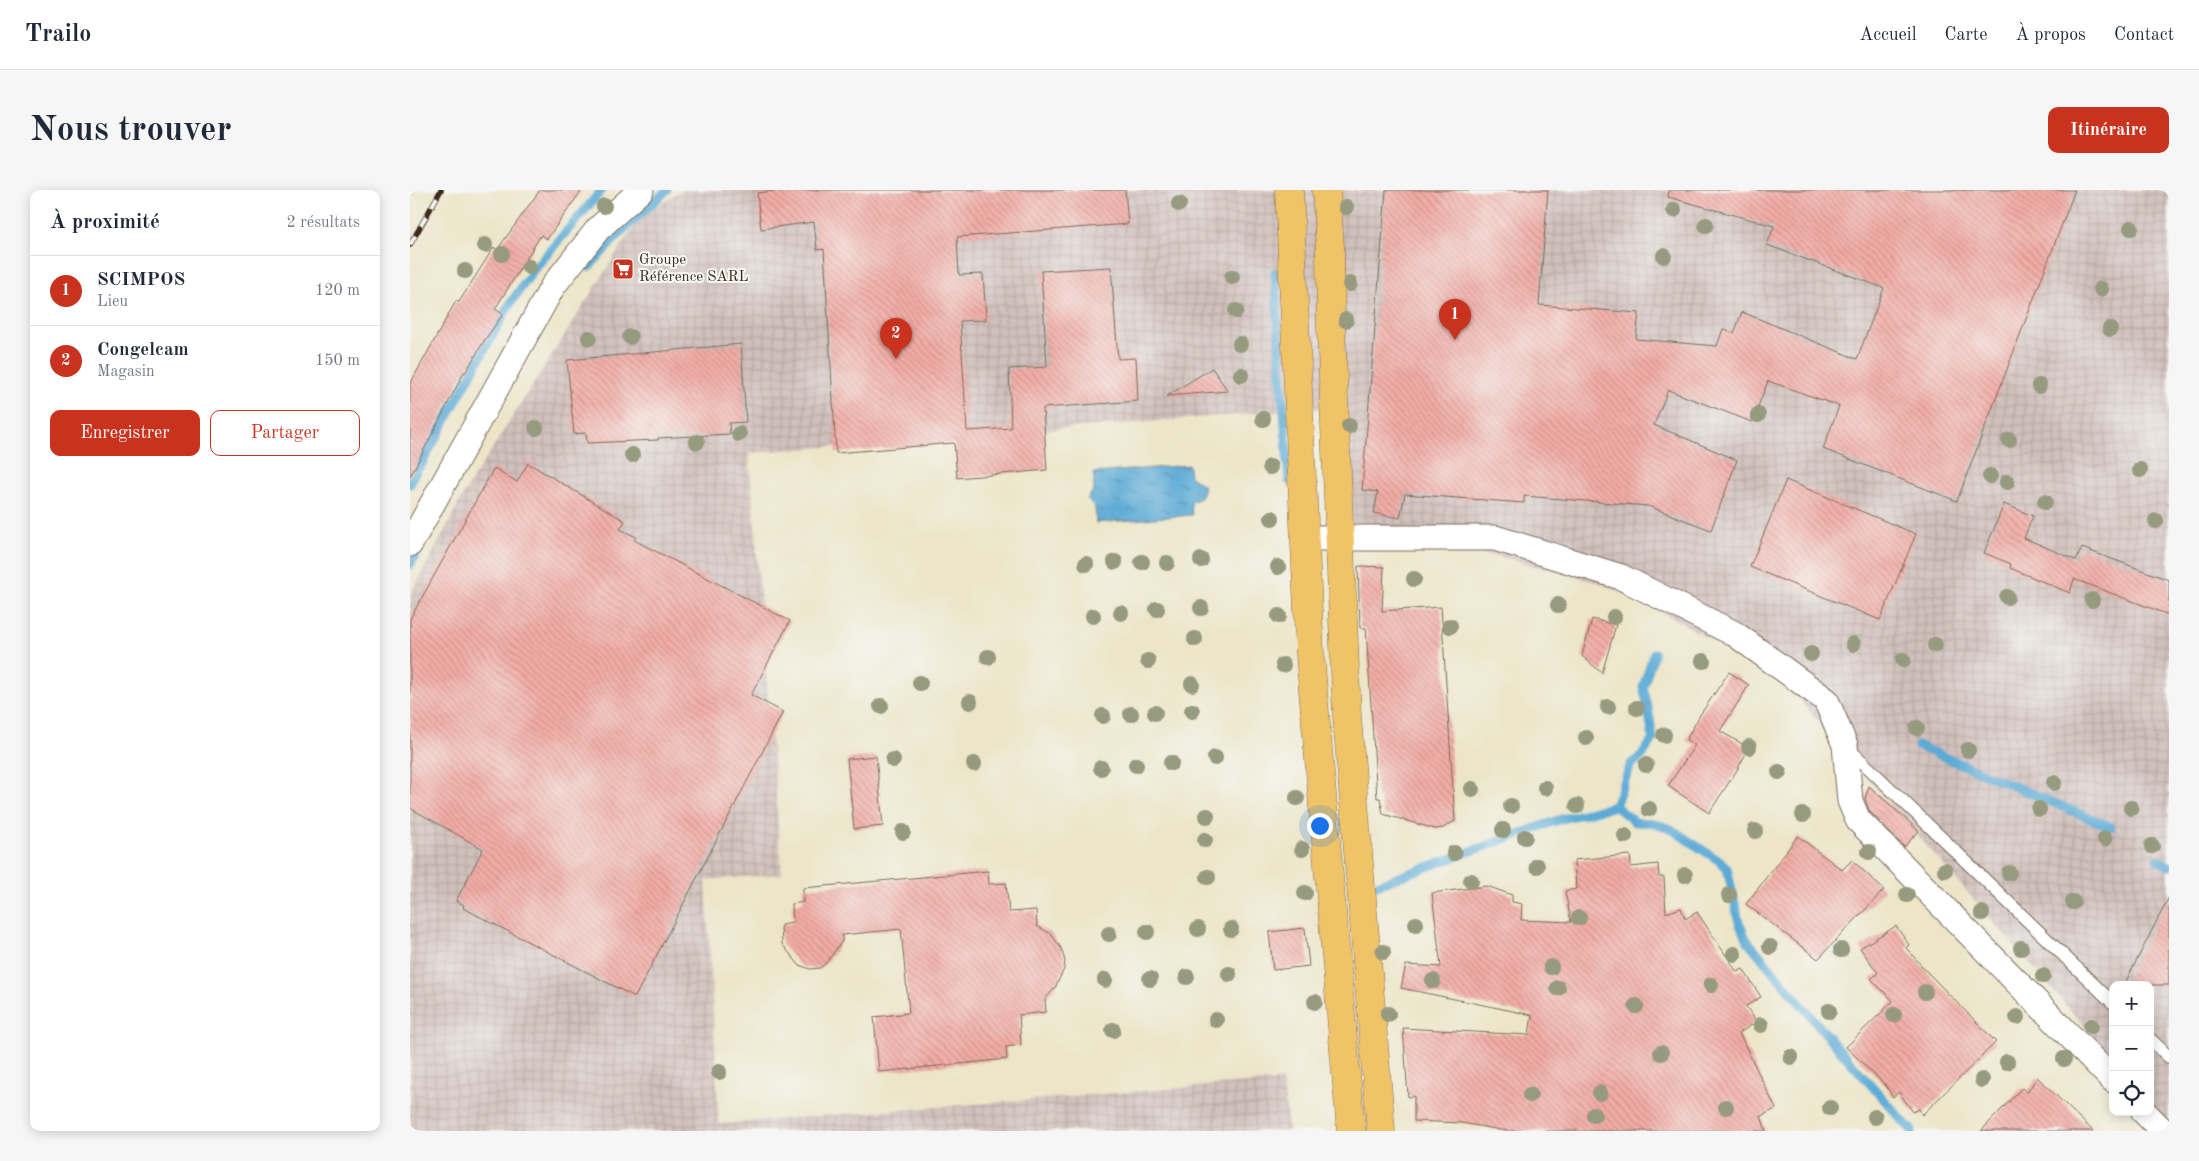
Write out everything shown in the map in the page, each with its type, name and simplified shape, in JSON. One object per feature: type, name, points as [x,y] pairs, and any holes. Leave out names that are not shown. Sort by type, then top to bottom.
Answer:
[{"type":"main road","points":[[1289,190],[1310,655],[1351,1131]]},
{"type":"main road","points":[[1326,190],[1330,248],[1331,328],[1347,717],[1381,1131]]},
{"type":"main road","points":[[1292,252],[1330,248]]},
{"type":"main road","points":[[1316,719],[1347,717]]},
{"type":"main road","points":[[1337,962],[1366,958]]},
{"type":"street","points":[[410,544],[553,286],[598,229],[641,190]]},
{"type":"street","points":[[1306,538],[1495,538],[1621,578],[1735,634],[1826,700],[1845,745],[1850,800],[1858,820],[2109,1076]]},
{"type":"street","points":[[2148,1116],[2163,1131]]},
{"type":"lane","points":[[1845,745],[2109,999]]},
{"type":"lane","points":[[2154,1043],[2169,1057]]},
{"type":"shaded area","points":[[682,190],[2169,190],[2169,1124],[2154,1107],[2154,981],[2109,981],[2109,1054],[1789,688],[1674,618],[1603,584],[1498,556],[1335,536],[1325,408],[749,453],[782,874],[706,880],[719,1124],[1282,1080],[1289,1131],[410,1131],[410,596],[467,488],[639,218]]},
{"type":"water","points":[[1189,465],[1190,477],[1204,486],[1201,498],[1191,502],[1192,515],[1096,523],[1095,507],[1087,499],[1094,490],[1094,473]]},
{"type":"building","points":[[540,190],[582,190],[547,239],[541,235],[495,309],[503,314],[464,372],[410,477],[410,384],[456,301],[459,302],[494,247],[497,250]]},
{"type":"building","points":[[783,190],[1125,190],[1128,224],[957,237],[959,275],[983,274],[986,320],[960,321],[967,431],[1011,428],[1009,369],[1047,367],[1041,271],[1111,267],[1118,359],[1136,358],[1138,401],[1043,408],[1047,470],[957,478],[954,443],[836,453],[824,249],[817,250],[814,222],[761,229],[757,193]]},
{"type":"building","points":[[1386,190],[1548,190],[1539,305],[1639,313],[1636,339],[1717,346],[1723,329],[1734,333],[1742,312],[1857,359],[1884,288],[1767,245],[1774,226],[1668,197],[1669,190],[2075,190],[1957,501],[1823,449],[1839,406],[1768,381],[1752,422],[1668,390],[1654,425],[1737,460],[1711,530],[1648,506],[1524,496],[1524,503],[1405,494],[1400,518],[1374,513],[1378,492],[1362,490]]},
{"type":"building","points":[[741,344],[746,422],[729,423],[730,434],[587,443],[586,433],[574,434],[567,360]]},
{"type":"building","points":[[1212,368],[1228,391],[1167,396]]},
{"type":"building","points":[[528,463],[625,521],[620,529],[636,537],[634,540],[790,621],[751,695],[783,712],[635,997],[463,908],[464,905],[456,901],[483,849],[410,808],[410,619],[494,468],[517,482]]},
{"type":"building","points":[[1786,480],[1916,534],[1880,620],[1750,567]]},
{"type":"building","points":[[2004,504],[2033,516],[2024,538],[2076,560],[2082,548],[2169,580],[2169,615],[2074,579],[2070,593],[2010,568],[2011,564],[1984,553]]},
{"type":"building","points":[[1358,566],[1384,567],[1382,611],[1441,607],[1455,821],[1443,828],[1435,829],[1383,814],[1380,798],[1377,798],[1366,628],[1360,628]]},
{"type":"building","points":[[1592,619],[1616,625],[1602,673],[1582,656]]},
{"type":"building","points":[[1729,672],[1749,685],[1720,731],[1749,748],[1709,813],[1668,786],[1695,745],[1686,740],[1700,715]]},
{"type":"building","points":[[876,756],[883,826],[854,829],[847,759]]},
{"type":"building","points":[[1869,786],[1919,831],[1904,847],[1870,812],[1865,799]]},
{"type":"building","points":[[1798,836],[1842,870],[1852,860],[1884,890],[1818,959],[1746,904]]},
{"type":"building","points":[[1630,855],[1631,867],[1658,864],[1659,877],[1664,877],[1666,913],[1681,908],[1685,919],[1697,912],[1737,972],[1743,969],[1761,997],[1746,1006],[1757,1022],[1739,1033],[1776,1109],[1761,1116],[1766,1131],[1507,1131],[1462,1123],[1414,1121],[1414,1096],[1408,1097],[1403,1028],[1529,1035],[1532,1015],[1401,988],[1406,965],[1441,967],[1432,893],[1487,886],[1512,895],[1512,902],[1522,904],[1521,920],[1571,922],[1565,891],[1576,889],[1574,860]]},
{"type":"building","points":[[988,871],[989,884],[1006,883],[1009,912],[1036,910],[1037,926],[1051,934],[1061,948],[1065,961],[1064,969],[1055,988],[1045,999],[1046,1012],[1019,1015],[1021,1045],[1006,1047],[1007,1059],[879,1072],[874,1017],[909,1013],[901,929],[842,935],[842,941],[826,963],[820,968],[810,969],[799,965],[782,944],[781,925],[793,923],[792,904],[803,902],[803,888]]},
{"type":"building","points":[[2169,897],[2169,985],[2154,985],[2154,981],[2126,981]]},
{"type":"building","points":[[1896,926],[1909,945],[1906,948],[1996,1042],[1922,1115],[1919,1109],[1913,1112],[1899,1092],[1893,1097],[1886,1086],[1846,1047],[1893,1001],[1871,979],[1878,973],[1860,948]]},
{"type":"building","points":[[1305,928],[1309,966],[1273,970],[1269,932]]},
{"type":"building","points":[[2037,1077],[2093,1131],[1981,1131],[2022,1088],[2027,1093]]},
{"type":"waterway","points":[[420,467],[508,307],[535,268],[602,190]]},
{"type":"waterway","points":[[589,267],[620,233],[667,190]]},
{"type":"waterway","points":[[1275,272],[1283,406]]},
{"type":"waterway","points":[[1284,411],[1289,481]]},
{"type":"waterway","points":[[410,484],[416,472]]},
{"type":"waterway","points":[[410,565],[421,545]]},
{"type":"waterway","points":[[1615,806],[1631,764],[1641,757],[1653,739],[1643,687],[1654,653]]},
{"type":"waterway","points":[[1918,746],[2111,827]]},
{"type":"waterway","points":[[1615,806],[1635,822],[1653,823],[1671,829],[1727,868],[1739,922],[1746,939],[1830,1039],[1912,1131]]},
{"type":"waterway","points":[[1366,880],[1367,885],[1374,886],[1561,819],[1615,806]]},
{"type":"waterway","points":[[2158,860],[2169,866]]},
{"type":"railway","points":[[410,245],[441,190]]},
{"type":"place","name":"Groupe Référence SARL","points":[[623,269]]},
{"type":"place","name":"SCIMPOS","points":[[1455,340]]},
{"type":"place","name":"Congelcam","points":[[896,359]]}]
